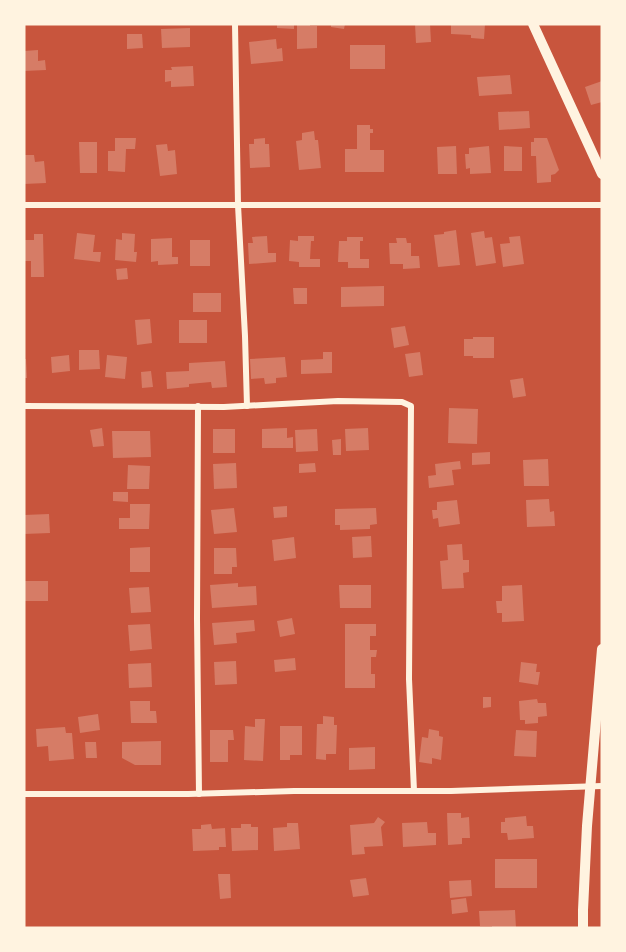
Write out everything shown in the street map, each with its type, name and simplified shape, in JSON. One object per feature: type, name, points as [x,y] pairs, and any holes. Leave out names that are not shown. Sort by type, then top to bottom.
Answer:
[{"type":"street","points":[[235,24],[238,205],[247,406]]},
{"type":"street","points":[[533,24],[602,174]]},
{"type":"street","points":[[24,205],[602,205]]},
{"type":"street","points":[[24,406],[247,406],[338,401],[402,402],[411,406],[409,679],[414,791]]},
{"type":"street","points":[[198,406],[196,619],[199,794]]},
{"type":"street","points":[[583,928],[586,850],[596,785],[602,649]]},
{"type":"street","points":[[24,794],[451,791],[596,785]]},
{"type":"building","points":[[277,24],[294,24],[294,29],[277,28]]},
{"type":"building","points":[[297,24],[317,26],[317,48],[297,49]]},
{"type":"building","points":[[331,24],[345,24],[344,29],[331,27]]},
{"type":"building","points":[[415,24],[430,24],[431,42],[416,43]]},
{"type":"building","points":[[451,24],[485,24],[484,39],[471,38],[471,35],[451,34]]},
{"type":"building","points":[[190,28],[190,47],[162,48],[161,29]]},
{"type":"building","points":[[127,34],[142,34],[143,48],[127,49]]},
{"type":"building","points":[[276,39],[277,49],[282,48],[283,61],[251,64],[249,42]]},
{"type":"building","points":[[350,45],[385,45],[385,69],[350,69]]},
{"type":"building","points":[[38,50],[38,61],[45,60],[46,70],[24,71],[24,51]]},
{"type":"building","points":[[193,66],[194,86],[171,87],[171,81],[165,82],[165,70],[172,70],[171,67]]},
{"type":"building","points":[[510,75],[512,94],[479,96],[477,77]]},
{"type":"building","points":[[602,81],[602,102],[591,105],[585,87]]},
{"type":"building","points":[[529,111],[530,128],[499,130],[498,112]]},
{"type":"building","points":[[357,125],[370,125],[370,129],[373,129],[373,133],[370,133],[370,150],[384,150],[384,172],[345,172],[345,149],[357,149]]},
{"type":"building","points":[[314,131],[315,140],[318,140],[321,168],[299,170],[296,141],[302,140],[302,133]]},
{"type":"building","points":[[115,138],[136,138],[135,149],[126,149],[125,172],[108,171],[108,151],[115,151]]},
{"type":"building","points":[[265,138],[265,144],[269,144],[270,167],[250,168],[249,144],[254,144],[254,139]]},
{"type":"building","points":[[534,138],[547,138],[559,170],[551,175],[551,182],[537,183],[536,156],[531,156],[531,142],[534,142]]},
{"type":"building","points":[[79,142],[97,142],[97,173],[80,173]]},
{"type":"building","points":[[167,144],[168,151],[175,150],[177,174],[160,176],[156,145]]},
{"type":"building","points":[[456,146],[457,174],[438,174],[437,147]]},
{"type":"building","points":[[489,146],[491,173],[470,174],[470,168],[466,169],[465,154],[469,154],[469,148]]},
{"type":"building","points":[[504,146],[522,147],[522,171],[504,171]]},
{"type":"building","points":[[24,155],[34,155],[35,162],[44,161],[46,183],[24,184]]},
{"type":"building","points":[[456,230],[460,265],[438,267],[434,235]]},
{"type":"building","points":[[484,231],[485,238],[492,237],[496,263],[476,266],[471,233]]},
{"type":"building","points":[[77,233],[95,235],[93,252],[101,252],[100,262],[74,259]]},
{"type":"building","points":[[122,233],[135,234],[136,262],[115,260],[116,239],[122,240]]},
{"type":"building","points":[[34,234],[43,234],[44,277],[31,277],[31,261],[25,261],[24,240],[34,240]]},
{"type":"building","points":[[267,236],[268,253],[276,253],[276,262],[249,264],[248,243],[253,243],[252,237]]},
{"type":"building","points":[[298,236],[314,236],[314,241],[311,241],[310,259],[320,259],[320,267],[299,267],[299,262],[289,261],[290,240],[298,241]]},
{"type":"building","points":[[520,236],[524,264],[503,267],[500,244],[510,243],[509,237]]},
{"type":"building","points":[[347,237],[363,237],[363,241],[360,241],[360,259],[369,259],[369,268],[348,268],[348,262],[338,262],[339,241],[347,241]]},
{"type":"building","points":[[172,238],[172,257],[178,257],[178,264],[158,265],[158,261],[151,262],[151,239]]},
{"type":"building","points":[[396,238],[406,238],[407,243],[411,243],[411,256],[419,256],[420,268],[403,269],[403,264],[390,264],[389,243],[397,243]]},
{"type":"building","points":[[190,240],[210,240],[210,266],[190,266]]},
{"type":"building","points":[[127,268],[128,279],[117,280],[116,269]]},
{"type":"building","points":[[384,286],[384,306],[341,307],[341,287]]},
{"type":"building","points":[[293,288],[307,288],[307,304],[294,304]]},
{"type":"building","points":[[193,293],[221,293],[221,312],[193,312]]},
{"type":"building","points":[[150,319],[152,343],[137,345],[135,320]]},
{"type":"building","points":[[179,320],[207,320],[207,343],[179,343]]},
{"type":"building","points":[[405,326],[409,345],[394,348],[391,328]]},
{"type":"building","points":[[473,337],[494,337],[494,358],[464,356],[464,339],[473,339]]},
{"type":"building","points":[[79,350],[99,350],[100,369],[79,370]]},
{"type":"building","points":[[323,352],[332,352],[332,373],[301,374],[301,360],[323,359]]},
{"type":"building","points":[[420,352],[423,375],[409,377],[405,354]]},
{"type":"building","points":[[69,355],[70,371],[52,373],[51,357]]},
{"type":"building","points":[[107,355],[127,357],[125,379],[105,377]]},
{"type":"building","points":[[285,357],[287,377],[276,378],[276,383],[265,384],[264,378],[251,379],[250,359]]},
{"type":"building","points":[[24,359],[26,359],[27,378],[24,378]]},
{"type":"building","points":[[225,361],[227,387],[212,388],[211,382],[167,389],[166,372],[189,371],[189,363]]},
{"type":"building","points":[[151,371],[153,387],[142,388],[141,372]]},
{"type":"building","points":[[523,378],[526,396],[513,398],[510,380]]},
{"type":"building","points":[[449,408],[478,409],[477,444],[448,443]]},
{"type":"building","points":[[102,428],[104,446],[93,447],[90,430]]},
{"type":"building","points":[[287,428],[287,438],[293,437],[293,448],[262,448],[262,429]]},
{"type":"building","points":[[368,428],[369,450],[346,451],[345,429]]},
{"type":"building","points":[[213,429],[235,429],[235,453],[213,453]]},
{"type":"building","points":[[317,429],[318,451],[296,452],[295,430]]},
{"type":"building","points":[[112,431],[150,431],[151,457],[113,458]]},
{"type":"building","points":[[341,439],[341,455],[333,455],[332,440]]},
{"type":"building","points":[[490,452],[490,464],[472,465],[472,453]]},
{"type":"building","points":[[548,459],[549,486],[524,486],[523,460]]},
{"type":"building","points":[[460,461],[461,469],[452,470],[454,485],[429,488],[428,476],[436,475],[435,464]]},
{"type":"building","points":[[236,463],[237,488],[214,489],[213,464]]},
{"type":"building","points":[[315,463],[316,472],[299,473],[299,464]]},
{"type":"building","points":[[128,465],[150,466],[149,489],[127,489]]},
{"type":"building","points":[[113,492],[128,492],[128,502],[113,501]]},
{"type":"building","points":[[549,499],[550,512],[554,511],[555,526],[527,527],[526,500]]},
{"type":"building","points":[[457,500],[460,524],[439,527],[438,518],[433,519],[432,510],[437,510],[437,502]]},
{"type":"building","points":[[130,504],[150,504],[149,529],[119,529],[119,518],[130,518]]},
{"type":"building","points":[[287,506],[287,517],[274,518],[273,507]]},
{"type":"building","points":[[234,508],[237,532],[214,534],[211,510]]},
{"type":"building","points":[[376,508],[377,524],[370,525],[370,529],[340,530],[340,525],[335,525],[335,509]]},
{"type":"building","points":[[49,514],[50,533],[24,534],[24,515]]},
{"type":"building","points":[[371,536],[372,557],[353,558],[352,537]]},
{"type":"building","points":[[294,537],[296,558],[274,561],[272,540]]},
{"type":"building","points":[[462,544],[463,560],[469,560],[469,572],[463,573],[464,588],[442,589],[440,561],[448,560],[447,545]]},
{"type":"building","points":[[150,547],[150,572],[130,572],[130,548]]},
{"type":"building","points":[[214,548],[236,548],[237,567],[232,567],[232,574],[214,574]]},
{"type":"building","points":[[24,581],[48,581],[48,601],[24,601]]},
{"type":"building","points":[[238,583],[238,587],[256,586],[257,605],[212,608],[210,585]]},
{"type":"building","points":[[339,585],[371,585],[371,608],[340,608]]},
{"type":"building","points":[[522,585],[524,621],[502,622],[502,613],[497,613],[496,601],[502,601],[502,586]]},
{"type":"building","points":[[149,587],[151,612],[131,613],[129,588]]},
{"type":"building","points":[[292,618],[295,634],[280,637],[277,621]]},
{"type":"building","points":[[254,620],[255,631],[236,633],[237,643],[214,645],[212,623]]},
{"type":"building","points":[[150,624],[152,649],[130,651],[128,625]]},
{"type":"building","points":[[345,624],[376,624],[376,636],[370,636],[370,650],[377,650],[376,657],[371,657],[371,674],[375,674],[375,688],[345,688]]},
{"type":"building","points":[[295,658],[296,670],[275,672],[274,660]]},
{"type":"building","points":[[236,661],[237,684],[215,685],[214,662]]},
{"type":"building","points":[[521,662],[537,664],[536,672],[540,672],[538,685],[519,682]]},
{"type":"building","points":[[151,663],[152,687],[129,688],[128,664]]},
{"type":"building","points":[[483,697],[491,697],[491,707],[483,708]]},
{"type":"building","points":[[537,699],[538,703],[546,703],[547,716],[538,717],[538,723],[525,724],[525,720],[520,720],[519,701]]},
{"type":"building","points":[[130,701],[150,701],[150,711],[156,711],[157,723],[131,723]]},
{"type":"building","points":[[98,714],[100,730],[80,733],[78,717]]},
{"type":"building","points":[[323,716],[334,717],[334,725],[337,725],[336,754],[326,754],[326,760],[316,759],[317,724],[323,724]]},
{"type":"building","points":[[255,719],[265,719],[263,761],[244,760],[245,726],[255,727]]},
{"type":"building","points":[[280,726],[302,726],[302,755],[290,755],[290,760],[280,760]]},
{"type":"building","points":[[65,727],[66,733],[72,733],[74,759],[49,761],[48,746],[37,747],[36,729]]},
{"type":"building","points":[[429,729],[439,731],[439,736],[443,737],[441,760],[432,758],[432,764],[419,762],[422,737],[428,738]]},
{"type":"building","points":[[210,730],[233,730],[234,740],[228,740],[228,762],[210,762]]},
{"type":"building","points":[[516,730],[537,731],[536,757],[514,756]]},
{"type":"building","points":[[161,741],[161,765],[135,765],[122,758],[122,742]]},
{"type":"building","points":[[85,742],[96,742],[97,758],[86,758]]},
{"type":"building","points":[[375,747],[375,769],[349,770],[349,748]]},
{"type":"building","points":[[447,813],[461,813],[461,818],[469,817],[470,838],[462,838],[462,844],[448,845]]},
{"type":"building","points":[[526,816],[527,826],[533,826],[534,838],[508,840],[507,833],[501,833],[501,822],[505,822],[505,818]]},
{"type":"building","points":[[378,817],[385,822],[381,827],[383,846],[364,847],[365,854],[352,855],[350,825],[374,823]]},
{"type":"building","points":[[427,822],[428,833],[436,833],[436,845],[403,847],[402,823]]},
{"type":"building","points":[[287,823],[298,823],[300,849],[274,851],[273,828],[287,827]]},
{"type":"building","points":[[211,824],[212,829],[225,828],[226,847],[219,847],[219,850],[193,851],[192,829],[201,829],[201,825]]},
{"type":"building","points":[[241,824],[258,827],[258,850],[232,851],[231,828],[241,828]]},
{"type":"building","points":[[495,859],[537,859],[537,888],[495,888]]},
{"type":"building","points":[[218,874],[230,874],[231,898],[220,899]]},
{"type":"building","points":[[366,878],[369,895],[353,897],[350,880]]},
{"type":"building","points":[[471,880],[472,896],[450,898],[449,881]]},
{"type":"building","points":[[466,898],[468,912],[452,914],[451,900]]},
{"type":"building","points":[[515,910],[516,928],[480,926],[479,911]]}]
